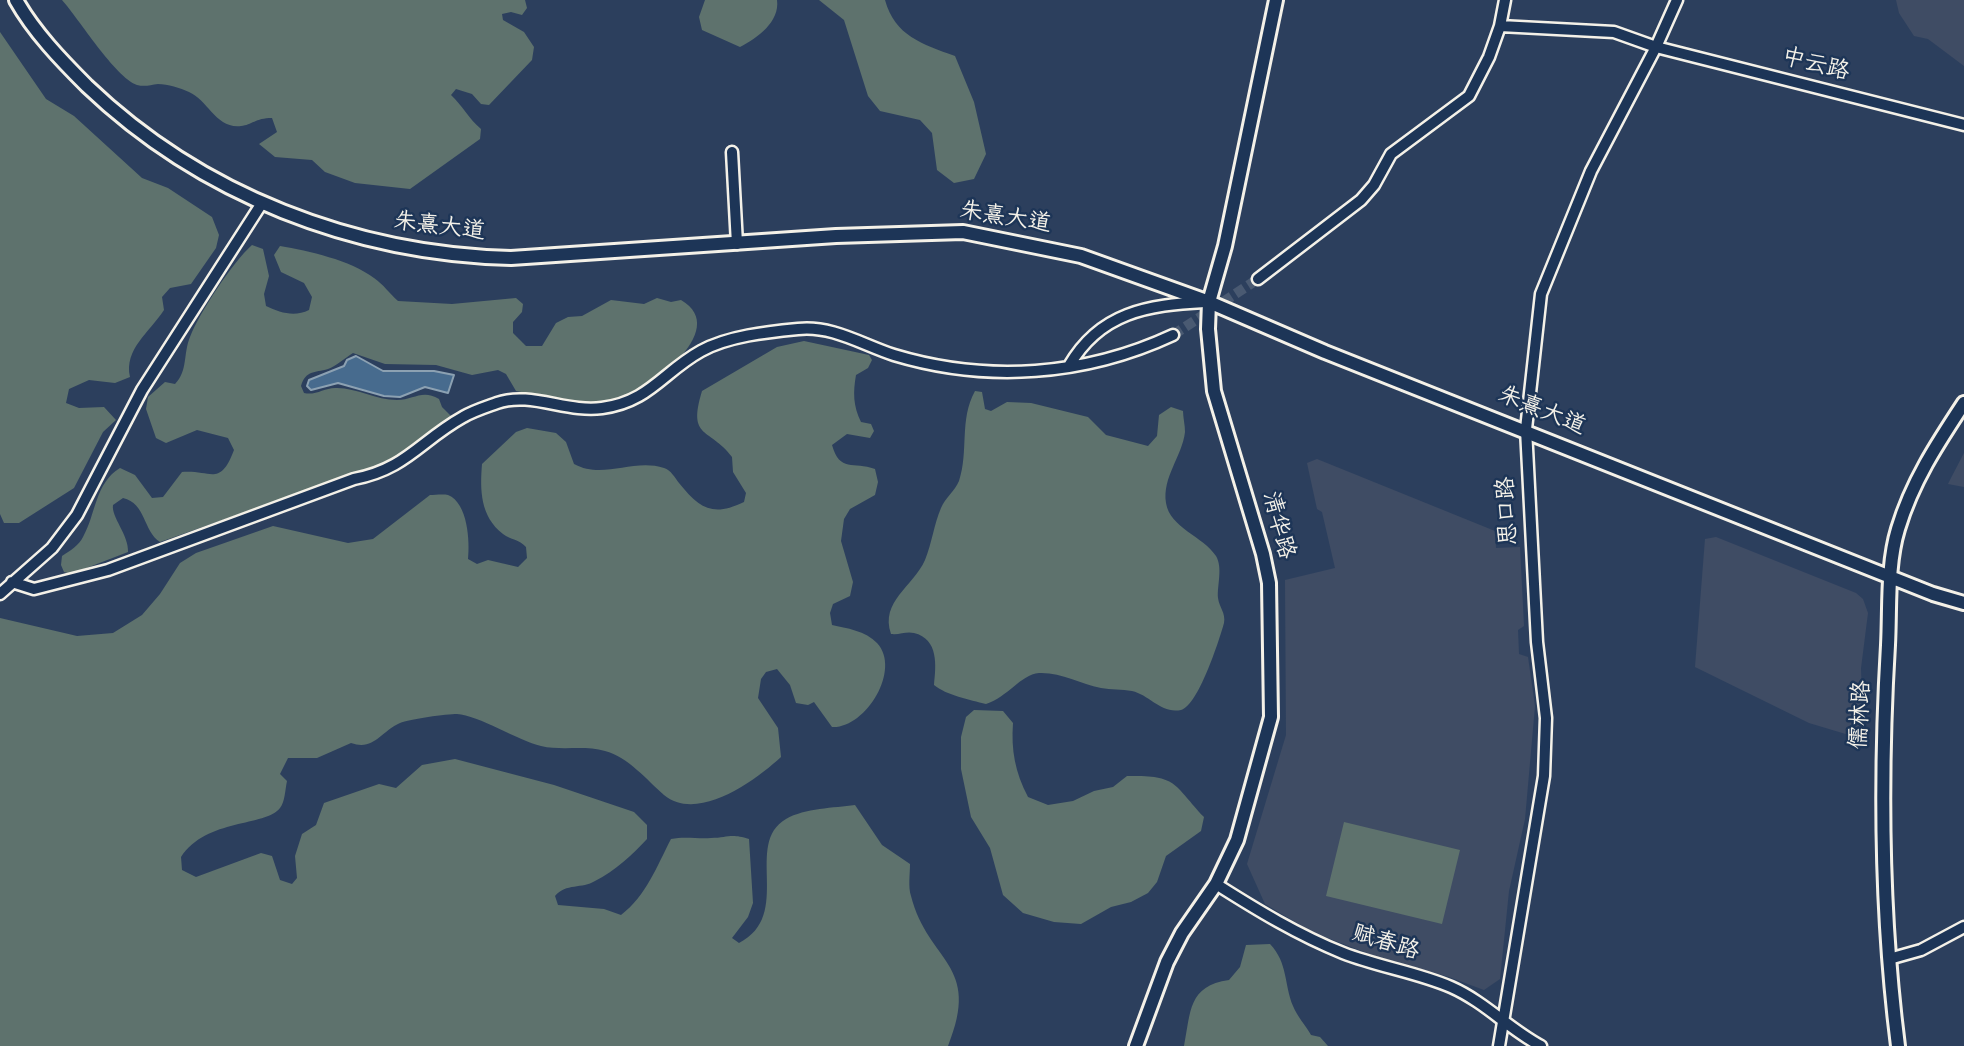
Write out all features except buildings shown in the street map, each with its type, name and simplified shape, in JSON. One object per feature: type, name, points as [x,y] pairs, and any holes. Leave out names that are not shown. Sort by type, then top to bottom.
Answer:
[{"type":"main road","name":"朱熹大道","points":[[16,0],[58,58],[108,106],[197,172],[262,203],[381,243],[459,256],[548,257],[836,236],[963,232],[1081,256],[1209,302],[1325,352],[1964,603]]},
{"type":"main road","name":"清华路","points":[[1136,1046],[1167,962],[1192,916],[1216,884],[1237,841],[1263,754],[1270,717],[1272,631],[1263,554],[1214,391],[1208,345],[1209,302],[1225,246],[1276,0]]},
{"type":"main road","name":"儒林路","points":[[1898,1046],[1884,909],[1882,739],[1891,576],[1897,532],[1912,488],[1964,403]]},
{"type":"street","points":[[1258,279],[1362,200],[1391,154],[1469,96],[1489,57],[1500,26],[1505,0]]},
{"type":"street","name":"思口路","points":[[1499,1046],[1544,776],[1546,718],[1537,642],[1526,429],[1541,293],[1591,171],[1656,47],[1676,0]]},
{"type":"street","name":"中云路","points":[[1500,26],[1614,32],[1656,47],[1964,125]]},
{"type":"street","points":[[732,152],[737,244]]},
{"type":"street","points":[[0,594],[52,548],[78,515],[142,390],[262,203]]},
{"type":"street","points":[[1069,366],[1087,339],[1121,317],[1151,306],[1209,302]]},
{"type":"street","points":[[12,582],[34,589],[108,570],[354,479],[386,471],[462,417],[501,401],[529,400],[578,408],[620,405],[654,389],[682,363],[722,342],[811,328],[829,331],[894,355],[956,370],[983,373],[1069,366],[1142,349],[1173,335]]},
{"type":"street","name":"赋春路","points":[[1216,884],[1290,929],[1343,953],[1452,988],[1480,1002],[1541,1046]]},
{"type":"street","points":[[1889,959],[1921,950],[1964,927]]},
{"type":"shaded area","points":[[1896,0],[1964,0],[1964,66],[1928,39],[1914,36],[1899,13]]},
{"type":"shaded area","points":[[356,356],[383,371],[434,371],[454,375],[448,393],[425,387],[400,397],[384,396],[338,383],[311,390],[307,386],[309,380],[344,366],[347,360]]},
{"type":"shaded area","points":[[1964,453],[1964,487],[1948,484],[1952,476]]},
{"type":"shaded area","points":[[1317,459],[1495,531],[1496,548],[1520,547],[1524,626],[1518,630],[1519,654],[1528,657],[1535,706],[1525,819],[1509,891],[1500,979],[1484,990],[1375,956],[1312,932],[1265,904],[1247,864],[1286,735],[1285,580],[1335,568],[1322,512],[1317,509],[1307,463]]},
{"type":"shaded area","points":[[1716,537],[1856,593],[1863,599],[1868,613],[1861,668],[1863,733],[1849,735],[1809,723],[1695,667],[1705,539]]},
{"type":"green space","points":[[62,0],[525,0],[527,8],[522,15],[511,12],[502,14],[503,20],[524,32],[534,47],[532,60],[489,105],[481,104],[472,94],[456,89],[451,95],[481,129],[480,139],[410,189],[355,183],[325,172],[312,160],[275,157],[259,144],[277,132],[272,118],[232,126],[219,119],[189,92],[166,85],[137,85],[108,60]]},
{"type":"green space","points":[[705,0],[777,0],[777,8],[766,28],[740,47],[702,30],[699,17]]},
{"type":"green space","points":[[819,0],[885,0],[896,22],[911,37],[955,56],[974,102],[986,154],[974,179],[954,183],[937,170],[932,133],[920,120],[880,111],[868,96],[844,20]]},
{"type":"green space","points":[[0,32],[46,99],[74,116],[142,178],[168,188],[212,217],[219,235],[216,248],[191,284],[170,288],[162,297],[164,310],[134,350],[129,367],[130,377],[115,383],[89,380],[69,389],[66,403],[79,408],[104,407],[116,420],[103,432],[74,488],[19,523],[4,523],[0,514]]},
{"type":"green space","points":[[252,245],[263,249],[269,276],[264,294],[266,306],[277,311],[298,313],[309,310],[312,297],[304,283],[281,272],[274,255],[280,246],[353,266],[377,280],[398,301],[452,304],[516,298],[523,304],[522,312],[513,322],[513,333],[526,346],[542,346],[556,323],[568,317],[582,316],[611,300],[644,304],[657,298],[671,302],[681,300],[694,313],[697,327],[691,343],[662,374],[627,396],[613,401],[589,403],[516,391],[506,374],[498,370],[472,375],[436,365],[385,364],[353,353],[331,368],[308,375],[301,386],[304,393],[333,388],[397,400],[428,395],[439,399],[442,407],[453,418],[390,461],[160,542],[150,531],[136,505],[123,498],[113,505],[113,510],[126,539],[128,552],[71,574],[64,572],[61,565],[62,556],[81,540],[101,490],[112,474],[120,468],[135,475],[152,498],[163,497],[182,472],[219,473],[229,461],[234,450],[228,438],[197,430],[166,443],[156,438],[146,409],[148,397],[165,382],[175,384],[179,379],[190,337],[201,315],[226,275]]},
{"type":"green space","points":[[804,341],[869,355],[872,360],[868,368],[856,375],[854,393],[861,422],[871,424],[874,431],[870,438],[847,434],[832,445],[835,454],[843,463],[875,469],[878,482],[875,495],[850,509],[844,519],[841,541],[853,582],[850,596],[833,604],[830,613],[832,625],[867,636],[877,643],[884,654],[885,668],[876,696],[856,719],[832,727],[814,702],[808,705],[796,703],[790,685],[777,669],[766,672],[761,679],[758,698],[778,728],[781,757],[742,787],[709,801],[693,804],[678,802],[664,795],[629,764],[605,751],[541,746],[466,715],[411,720],[400,723],[366,745],[351,743],[317,758],[288,758],[280,774],[287,781],[280,808],[262,818],[220,829],[192,844],[181,857],[182,870],[196,877],[261,853],[272,856],[280,880],[292,884],[297,878],[295,856],[302,834],[316,825],[324,803],[379,784],[396,788],[422,765],[455,759],[554,785],[634,812],[647,825],[647,839],[629,857],[595,881],[559,892],[555,896],[558,905],[604,909],[621,915],[644,890],[671,839],[733,836],[749,839],[753,903],[748,917],[732,938],[739,943],[755,931],[764,915],[768,845],[774,830],[794,815],[855,805],[882,845],[910,864],[910,892],[919,918],[956,980],[959,997],[957,1018],[948,1046],[0,1046],[0,618],[77,636],[113,633],[142,615],[160,594],[180,563],[196,553],[273,526],[348,543],[373,539],[430,495],[448,495],[460,506],[468,533],[468,559],[477,564],[488,560],[518,567],[527,558],[526,547],[503,534],[490,519],[483,502],[482,464],[516,432],[527,428],[556,433],[566,442],[574,464],[596,470],[641,465],[664,468],[671,472],[694,499],[708,508],[733,507],[744,502],[746,493],[733,472],[732,457],[699,426],[697,418],[702,391],[777,347]]},
{"type":"green space","points":[[975,391],[982,392],[985,409],[991,411],[1007,402],[1031,403],[1088,417],[1106,435],[1148,446],[1157,436],[1159,415],[1171,407],[1183,411],[1185,432],[1169,476],[1166,503],[1174,519],[1216,556],[1219,571],[1218,598],[1224,619],[1207,672],[1188,706],[1181,710],[1167,709],[1132,691],[1101,688],[1055,674],[1039,673],[1026,678],[986,704],[952,694],[934,685],[934,654],[928,641],[922,636],[911,633],[891,634],[889,622],[894,603],[920,570],[941,508],[959,481],[967,413]]},
{"type":"green space","points":[[974,710],[1003,711],[1013,723],[1015,761],[1028,797],[1048,805],[1073,801],[1094,791],[1113,787],[1127,776],[1156,777],[1179,789],[1204,817],[1201,831],[1166,856],[1157,882],[1148,893],[1131,902],[1111,907],[1081,924],[1054,922],[1023,913],[1003,895],[990,848],[971,817],[961,769],[961,737],[966,717]]},
{"type":"green space","points":[[1344,822],[1460,850],[1442,924],[1326,896]]},
{"type":"green space","points":[[1270,944],[1280,959],[1293,1006],[1311,1035],[1320,1037],[1328,1046],[1184,1046],[1191,1011],[1199,994],[1216,983],[1229,980],[1240,967],[1246,945]]},
{"type":"tunnel","points":[[1173,335],[1258,279]]}]
